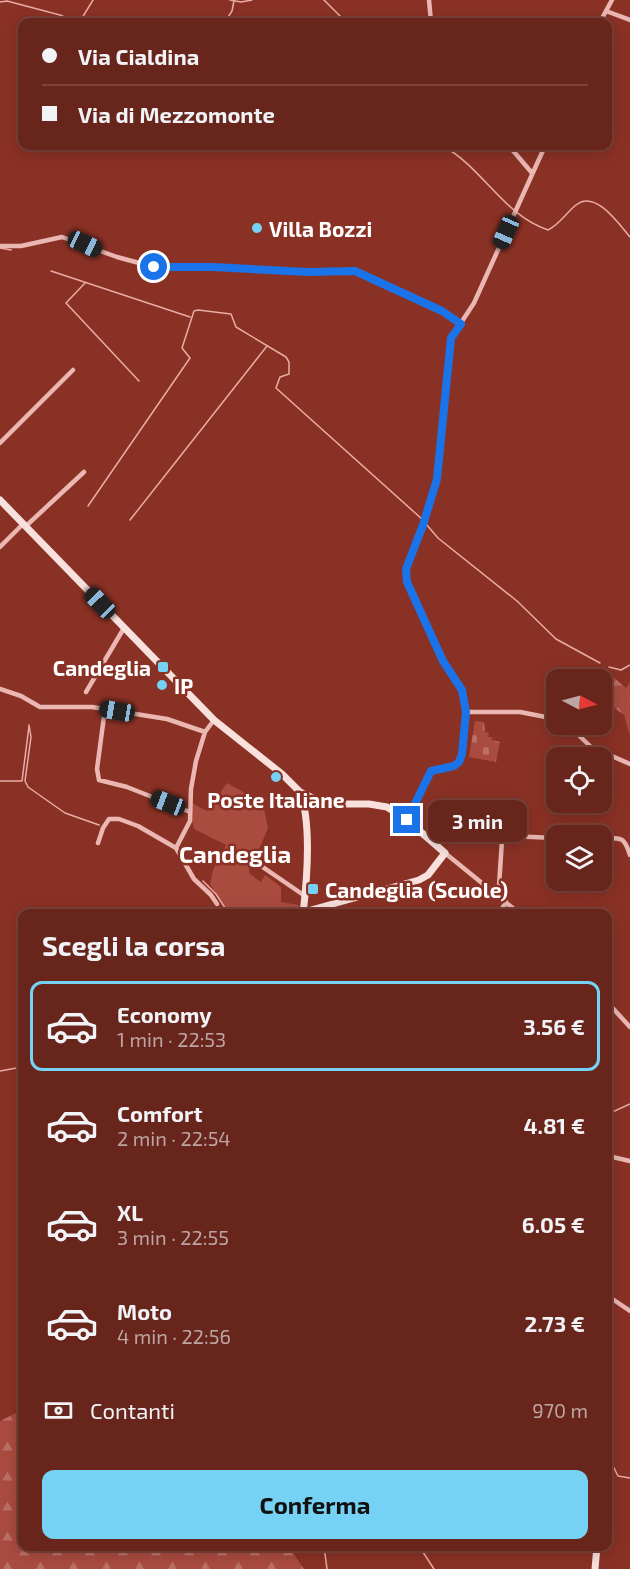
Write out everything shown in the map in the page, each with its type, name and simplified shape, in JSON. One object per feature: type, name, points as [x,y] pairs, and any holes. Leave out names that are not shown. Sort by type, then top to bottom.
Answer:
[{"type":"main road","points":[[0,500],[214,720],[282,774],[300,792],[330,804],[384,806],[407,820],[445,853],[428,874],[419,880],[318,909]]},
{"type":"main road","points":[[300,792],[305,818],[306,909]]},
{"type":"main road","points":[[595,1569],[597,1551]]},
{"type":"street","points":[[429,0],[431,18]]},
{"type":"street","points":[[602,18],[612,0]]},
{"type":"street","points":[[606,11],[630,20]]},
{"type":"street","points":[[512,150],[532,173]]},
{"type":"street","points":[[407,820],[431,771],[454,766],[460,760],[466,712],[462,690],[443,661],[406,576],[410,557],[423,525],[437,479],[451,338],[474,303],[543,150]]},
{"type":"street","points":[[0,246],[21,246],[62,237],[117,257],[154,267],[213,267],[308,272],[355,271],[442,311],[461,324]]},
{"type":"street","points":[[0,443],[73,370]]},
{"type":"street","points":[[0,547],[84,472]]},
{"type":"street","points":[[86,692],[124,628]]},
{"type":"street","points":[[0,689],[21,696],[42,708],[83,706],[105,709],[167,719],[205,732]]},
{"type":"street","points":[[105,709],[96,772],[99,780],[127,787],[190,812]]},
{"type":"street","points":[[466,712],[520,712],[546,717]]},
{"type":"street","points":[[176,848],[188,827],[192,776],[205,732],[214,720]]},
{"type":"street","points":[[578,735],[591,747],[630,764]]},
{"type":"street","points":[[98,843],[107,821],[115,819],[138,826],[176,848],[194,879],[217,904]]},
{"type":"street","points":[[506,903],[499,886],[502,840],[506,836],[546,837]]},
{"type":"street","points":[[612,838],[621,838],[626,842],[630,855]]},
{"type":"street","points":[[445,853],[514,909]]},
{"type":"street","points":[[254,861],[305,900]]},
{"type":"street","points":[[502,909],[506,903]]},
{"type":"street","points":[[612,1007],[630,1027]]},
{"type":"street","points":[[612,1157],[630,1161]]},
{"type":"street","points":[[612,1299],[630,1311]]},
{"type":"green space","points":[[612,676],[626,688],[630,682],[630,735],[624,715],[612,706]]},
{"type":"green space","points":[[475,721],[484,722],[485,732],[489,733],[488,737],[500,742],[496,762],[469,757]]},
{"type":"green space","points":[[227,783],[254,798],[256,795],[262,799],[268,828],[254,861],[250,863],[249,873],[261,882],[265,875],[281,887],[281,902],[299,905],[298,909],[226,909],[210,884],[213,870],[226,845],[194,829],[191,816],[192,803],[207,811]]},
{"type":"green space","points":[[18,1412],[18,1551],[292,1551],[304,1569],[0,1569],[0,1421]]},
{"type":"waterway","points":[[82,18],[93,0]]},
{"type":"waterway","points":[[230,0],[241,2],[252,0]]},
{"type":"waterway","points":[[324,0],[342,18]]},
{"type":"waterway","points":[[0,2],[7,1],[67,18]]},
{"type":"waterway","points":[[228,18],[234,1]]},
{"type":"waterway","points":[[449,150],[470,166],[518,214],[532,223],[548,230],[576,205],[583,201],[591,201],[606,210],[630,237]]},
{"type":"waterway","points":[[0,248],[11,250]]},
{"type":"waterway","points":[[51,271],[190,317]]},
{"type":"waterway","points":[[85,283],[66,303],[139,381]]},
{"type":"waterway","points":[[88,506],[190,358],[182,348],[194,311],[198,310],[231,314],[236,327],[286,357],[289,362],[289,374],[280,377],[276,388],[423,520]]},
{"type":"waterway","points":[[130,520],[267,346]]},
{"type":"waterway","points":[[426,524],[438,538],[517,601],[556,639],[600,663]]},
{"type":"waterway","points":[[609,667],[621,670],[630,665]]},
{"type":"waterway","points":[[29,725],[31,737],[25,781],[28,787],[65,813],[99,825]]},
{"type":"waterway","points":[[0,781],[22,781],[29,726]]},
{"type":"waterway","points":[[203,881],[216,894],[226,909]]},
{"type":"waterway","points":[[0,1071],[18,1068]]},
{"type":"waterway","points":[[612,1112],[630,1104]]},
{"type":"waterway","points":[[612,1464],[618,1476],[630,1478]]},
{"type":"waterway","points":[[325,1551],[327,1569]]},
{"type":"waterway","points":[[422,1551],[434,1569]]},
{"type":"place","name":"Villa Bozzi","points":[[257,228]]},
{"type":"place","name":"Candeglia","points":[[163,667]]},
{"type":"place","name":"IP","points":[[162,685]]},
{"type":"place","name":"Poste Italiane","points":[[276,777]]},
{"type":"place","name":"Candeglia (Scuole)","points":[[313,889]]},
{"type":"district","name":"Candeglia","points":[[235,853]]},
{"type":"route","points":[[154,267],[213,267],[308,272],[355,271],[442,311],[461,324],[451,338],[437,479],[406,569],[406,576],[443,661],[462,690],[466,719],[460,760],[454,766],[431,771],[407,820]]}]
